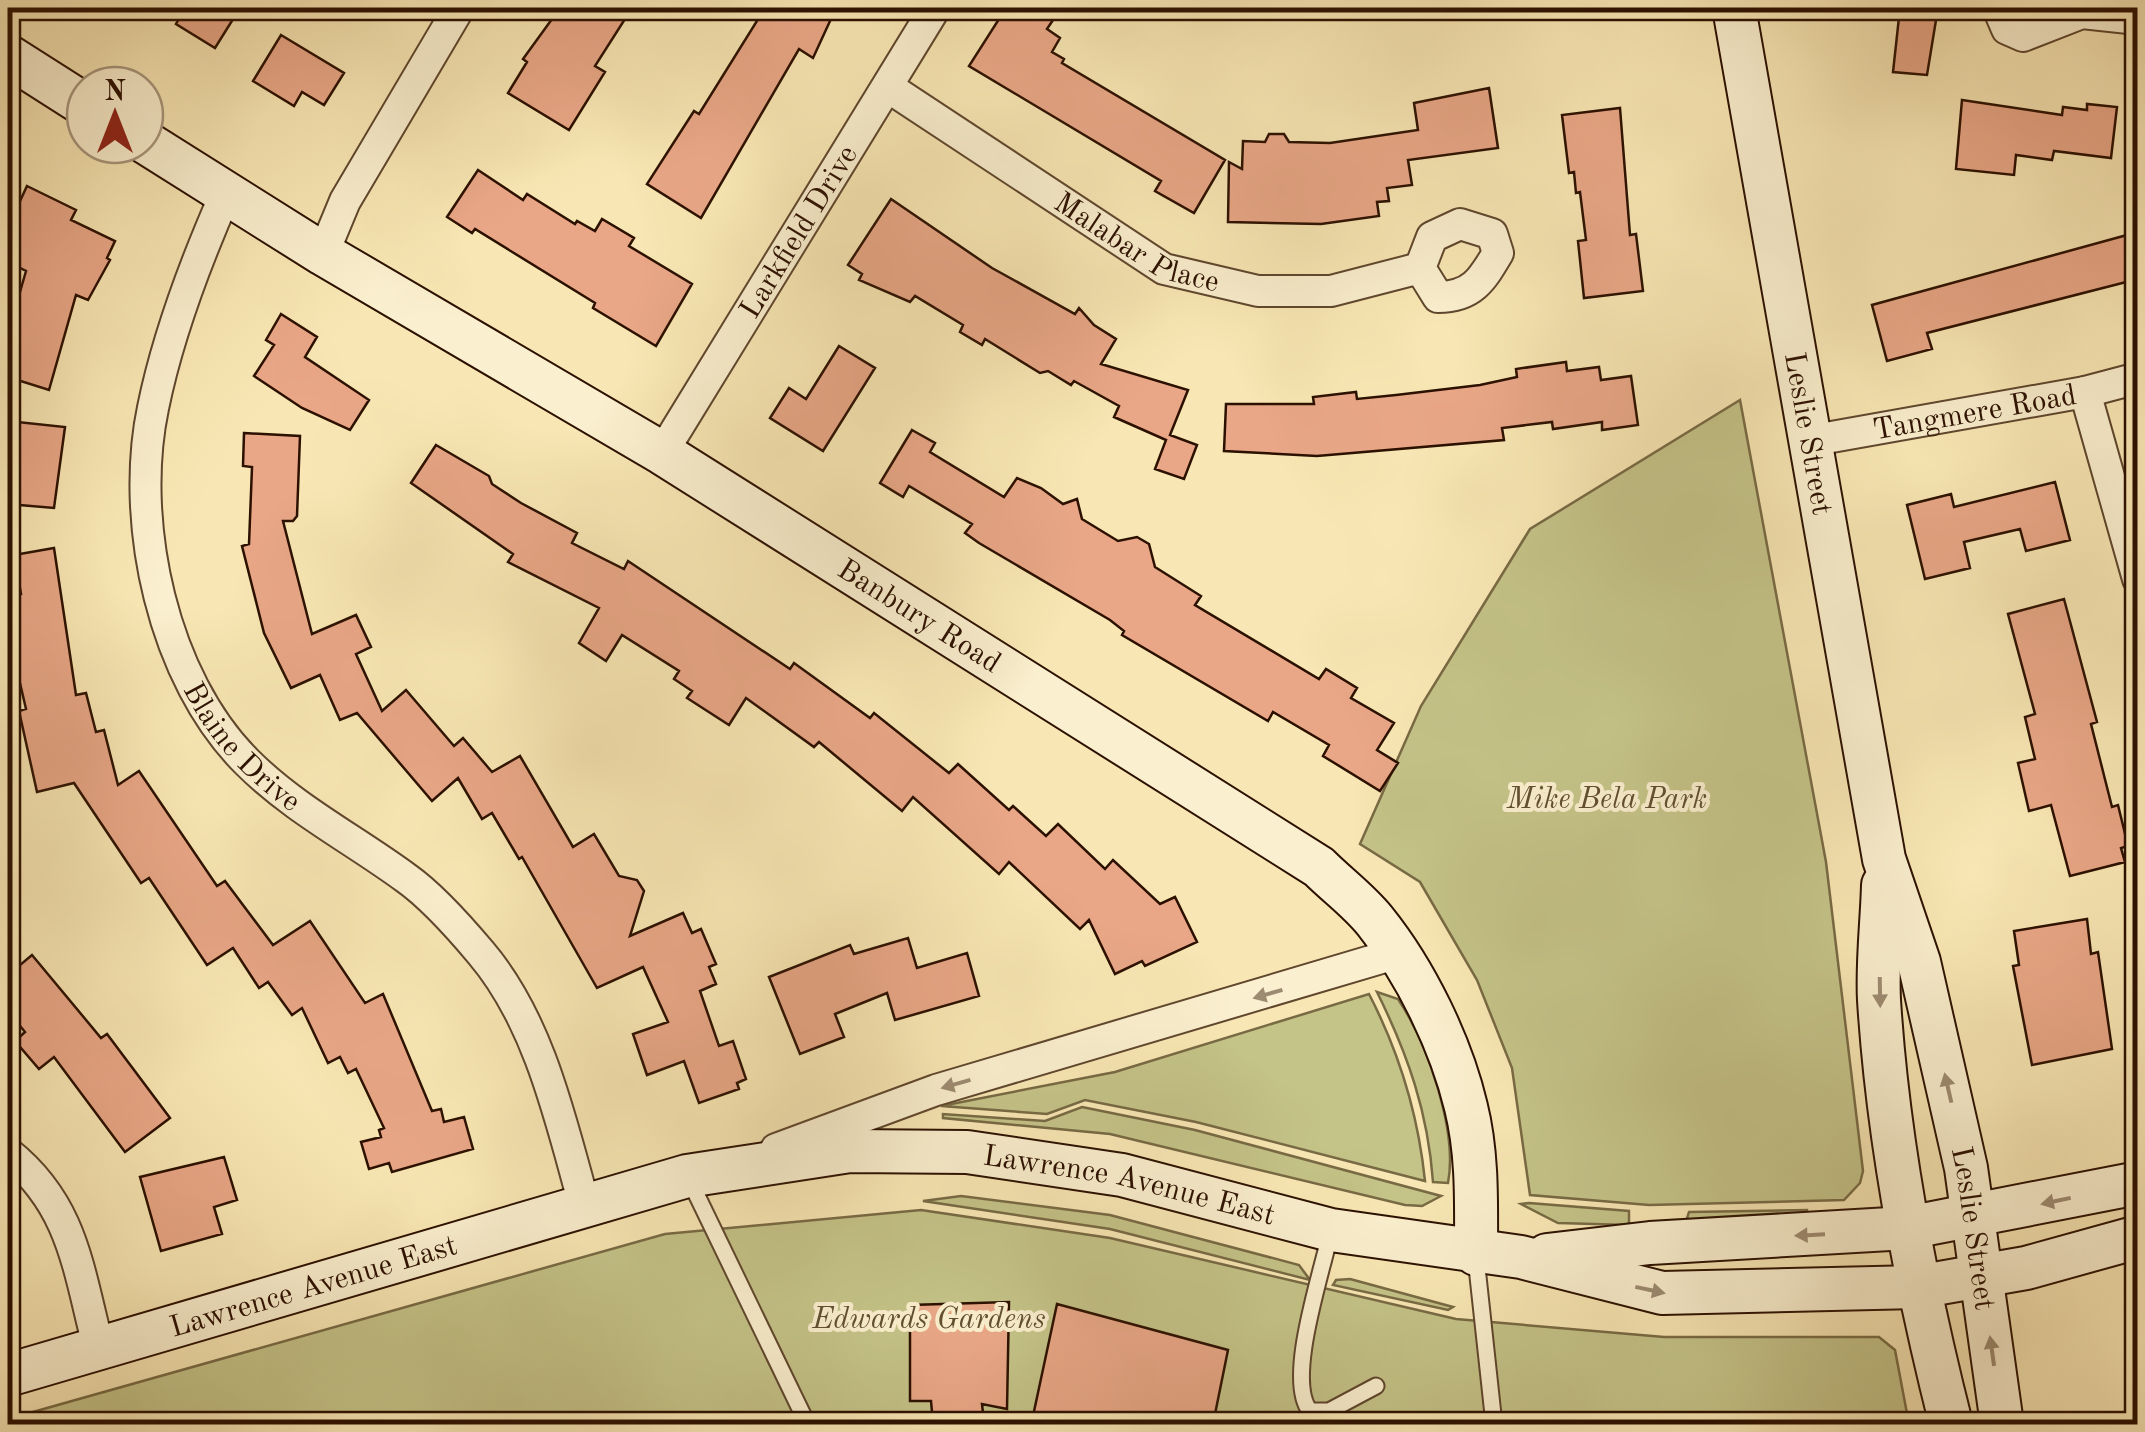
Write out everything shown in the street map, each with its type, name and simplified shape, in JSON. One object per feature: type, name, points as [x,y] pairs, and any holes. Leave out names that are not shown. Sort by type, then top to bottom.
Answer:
[{"type":"street","points":[[323,254],[345,201],[459,8]]},
{"type":"street","name":"Larkfield Drive","points":[[662,453],[935,8]]},
{"type":"street","name":"Leslie Street","points":[[1734,8],[1884,859],[1919,962],[1974,1218],[2002,1424]]},
{"type":"street","points":[[1998,8],[2007,29],[2023,36],[2081,10],[2138,19]]},
{"type":"street","points":[[8,56],[65,92]]},
{"type":"street","name":"Malabar Place","points":[[888,87],[1164,269],[1258,290],[1331,290],[1420,268]]},
{"type":"street","name":"Banbury Road","points":[[165,154],[323,254],[662,453],[1319,867],[1374,919],[1398,953],[1446,1048],[1467,1109],[1476,1178],[1476,1254]]},
{"type":"street","name":"Blaine Drive","points":[[226,192],[198,255],[152,409],[149,516],[166,627],[179,662],[208,713],[245,760],[285,796],[410,880],[483,955],[530,1034],[584,1204]]},
{"type":"street","name":"Tangmere Road","points":[[1809,441],[2085,392],[2138,378]]},
{"type":"street","points":[[2085,392],[2138,579]]},
{"type":"street","name":"Leslie Street","points":[[1884,859],[1879,998],[1907,1228],[1917,1287],[1951,1424]]},
{"type":"street","name":"Lawrence Avenue East","points":[[732,1166],[936,1090],[1398,953]]},
{"type":"street","name":"Lawrence Avenue East","points":[[8,1375],[687,1176],[732,1166],[850,1151],[967,1152],[1160,1182],[1330,1230],[1522,1258],[1662,1293],[1917,1287],[1982,1278],[2138,1237]]},
{"type":"street","points":[[8,1152],[41,1182],[56,1204],[98,1349]]},
{"type":"street","name":"Lawrence Avenue East","points":[[1522,1258],[1650,1243],[1907,1228],[1974,1218],[2138,1182]]},
{"type":"lane","points":[[687,1176],[803,1415]]},
{"type":"lane","points":[[1330,1230],[1302,1357],[1303,1400],[1310,1411],[1326,1412],[1376,1386]]},
{"type":"lane","points":[[1476,1254],[1494,1424]]},
{"type":"green space","name":"Mike Bela Park","points":[[1740,400],[1826,862],[1863,1171],[1860,1183],[1844,1200],[1649,1205],[1530,1195],[1512,1068],[1477,980],[1420,882],[1360,844],[1421,706],[1530,529]]},
{"type":"green space","points":[[1377,992],[1398,999],[1429,1062],[1448,1138],[1448,1183],[1433,1182],[1427,1132],[1415,1084]]},
{"type":"green space","points":[[1369,994],[1406,1084],[1425,1181],[1196,1122],[1085,1100],[1047,1114],[941,1106],[1115,1072]]},
{"type":"green space","points":[[1082,1107],[1195,1130],[1441,1196],[1422,1206],[1405,1205],[1110,1134],[943,1118],[943,1114],[1045,1121]]},
{"type":"green space","points":[[961,1196],[1110,1215],[1299,1265],[1310,1280],[1110,1229],[923,1201]]},
{"type":"green space","points":[[1521,1204],[1629,1211],[1629,1225],[1558,1223]]},
{"type":"green space","name":"Edwards Gardens","points":[[921,1210],[1110,1238],[1456,1319],[1664,1337],[1879,1337],[1895,1350],[1909,1424],[8,1424],[8,1419],[665,1234]]},
{"type":"green space","points":[[1807,1210],[1808,1220],[1685,1225],[1689,1212]]},
{"type":"green space","points":[[1350,1279],[1453,1307],[1448,1310],[1333,1285],[1336,1280]]},
{"type":"building","points":[[185,8],[240,8],[215,48],[176,24]]},
{"type":"building","points":[[560,8],[632,8],[595,66],[605,72],[569,130],[508,93],[527,62],[523,59]]},
{"type":"building","points":[[765,8],[836,8],[813,58],[799,49],[701,218],[647,184],[694,111],[699,114]]},
{"type":"building","points":[[1006,8],[1061,8],[1047,29],[1060,38],[1052,52],[1064,59],[1062,63],[1225,160],[1194,213],[1155,191],[1161,181],[969,66]]},
{"type":"building","points":[[1900,8],[1938,8],[1927,75],[1893,72]]},
{"type":"building","points":[[281,35],[344,73],[324,105],[302,92],[294,106],[253,81]]},
{"type":"building","points":[[1489,88],[1498,148],[1408,160],[1412,185],[1387,188],[1389,201],[1377,202],[1379,216],[1321,224],[1228,222],[1229,162],[1242,169],[1243,141],[1265,142],[1269,134],[1284,134],[1289,142],[1330,143],[1418,130],[1414,103]]},
{"type":"building","points":[[1962,100],[2062,115],[2063,107],[2117,107],[2111,158],[2054,151],[2052,160],[2016,155],[2014,175],[1956,169]]},
{"type":"building","points":[[1620,108],[1630,235],[1636,234],[1643,291],[1584,298],[1578,241],[1586,240],[1580,192],[1576,193],[1574,172],[1569,173],[1562,115]]},
{"type":"building","points":[[478,170],[523,200],[527,194],[575,224],[577,221],[595,231],[602,219],[634,238],[629,246],[692,284],[656,346],[593,308],[595,303],[475,229],[472,233],[447,217]]},
{"type":"building","points":[[27,186],[76,210],[71,220],[115,241],[107,258],[110,260],[88,300],[76,295],[49,390],[8,377],[8,334],[26,271],[8,262],[8,227]]},
{"type":"building","points":[[891,199],[992,268],[1075,314],[1079,308],[1094,325],[1116,339],[1101,364],[1188,390],[1170,435],[1197,445],[1184,479],[1155,469],[1166,440],[1114,417],[1119,406],[1074,381],[1071,385],[1048,371],[1040,373],[985,339],[982,345],[960,332],[963,325],[915,296],[910,302],[859,280],[862,274],[848,265]]},
{"type":"building","points":[[2138,232],[2138,279],[1927,333],[1932,349],[1887,361],[1872,305]]},
{"type":"building","points":[[281,314],[317,337],[305,357],[369,400],[350,430],[302,408],[254,376],[274,345],[266,340]]},
{"type":"building","points":[[839,346],[875,368],[823,451],[770,418],[789,388],[806,399]]},
{"type":"building","points":[[1566,362],[1567,371],[1599,367],[1601,380],[1631,376],[1638,425],[1602,430],[1602,422],[1553,429],[1552,422],[1502,428],[1504,440],[1317,456],[1224,451],[1226,404],[1314,404],[1313,397],[1356,392],[1357,399],[1480,385],[1517,377],[1516,369]]},
{"type":"building","points":[[8,421],[65,427],[54,508],[8,504]]},
{"type":"building","points":[[912,430],[935,443],[930,452],[1004,497],[1017,478],[1041,488],[1063,504],[1077,499],[1082,519],[1118,541],[1137,537],[1149,544],[1155,567],[1201,596],[1195,605],[1319,679],[1326,669],[1357,688],[1351,698],[1394,723],[1377,750],[1398,763],[1380,791],[1323,756],[1329,745],[1273,712],[1268,721],[1122,635],[1124,631],[1110,620],[979,543],[965,533],[972,524],[909,486],[903,497],[880,483]]},
{"type":"building","points":[[244,433],[300,436],[297,516],[293,521],[283,521],[312,634],[356,615],[371,647],[356,654],[382,711],[406,690],[454,746],[463,738],[492,772],[520,756],[573,847],[594,834],[619,876],[637,880],[644,891],[630,936],[683,913],[692,933],[701,929],[716,964],[709,967],[716,984],[700,991],[719,1046],[733,1041],[746,1079],[737,1083],[739,1089],[699,1103],[684,1061],[647,1075],[633,1034],[668,1022],[643,967],[597,988],[522,857],[519,859],[492,813],[482,819],[458,778],[432,801],[357,713],[340,720],[320,675],[291,688],[264,633],[242,546],[249,544],[252,467],[243,466]]},
{"type":"building","points":[[436,445],[489,476],[492,484],[521,503],[577,533],[572,543],[624,569],[628,561],[790,669],[794,663],[870,718],[874,713],[949,773],[958,764],[1009,810],[1013,806],[1046,836],[1058,824],[1105,869],[1113,860],[1160,904],[1175,897],[1197,942],[1145,966],[1142,961],[1115,974],[1089,920],[1080,929],[1009,862],[999,874],[913,797],[902,811],[819,742],[814,747],[746,698],[729,725],[687,698],[692,691],[674,679],[679,671],[622,635],[606,661],[579,643],[599,608],[508,562],[513,554],[411,483]]},
{"type":"building","points":[[2055,482],[2070,540],[2026,551],[2020,529],[1964,542],[1970,568],[1925,579],[1907,505],[1951,494],[1954,507]]},
{"type":"building","points":[[54,548],[76,695],[86,693],[96,732],[104,730],[118,785],[139,771],[217,886],[225,881],[273,945],[310,921],[365,1003],[383,994],[432,1111],[441,1109],[444,1122],[464,1117],[473,1149],[392,1172],[389,1163],[369,1169],[361,1142],[381,1137],[379,1130],[384,1128],[356,1069],[348,1073],[340,1057],[328,1063],[302,1008],[292,1015],[268,982],[259,988],[233,948],[207,965],[149,878],[141,883],[74,783],[37,792],[19,711],[26,709],[12,649],[8,650],[8,596],[21,594],[14,555]]},
{"type":"building","points":[[2064,599],[2097,722],[2091,724],[2112,807],[2118,805],[2128,846],[2121,848],[2125,862],[2070,876],[2051,805],[2029,811],[2018,763],[2035,759],[2025,717],[2035,714],[2008,614]]},
{"type":"building","points":[[2087,919],[2091,954],[2098,952],[2112,1049],[2032,1065],[2013,966],[2019,965],[2014,931]]},
{"type":"building","points":[[908,938],[917,968],[967,953],[979,996],[895,1020],[887,993],[835,1014],[844,1037],[800,1054],[769,977],[850,945],[854,954]]},
{"type":"building","points":[[32,955],[101,1038],[107,1034],[170,1118],[125,1152],[54,1057],[39,1069],[15,1041],[25,1032],[8,1011],[8,975]]},
{"type":"building","points":[[224,1157],[237,1200],[214,1207],[222,1234],[161,1251],[140,1177]]},
{"type":"building","points":[[1009,1302],[1007,1409],[982,1404],[983,1413],[932,1412],[931,1401],[910,1401],[910,1305]]},
{"type":"building","points":[[1057,1304],[1228,1350],[1213,1424],[1070,1424],[1033,1416]]}]
